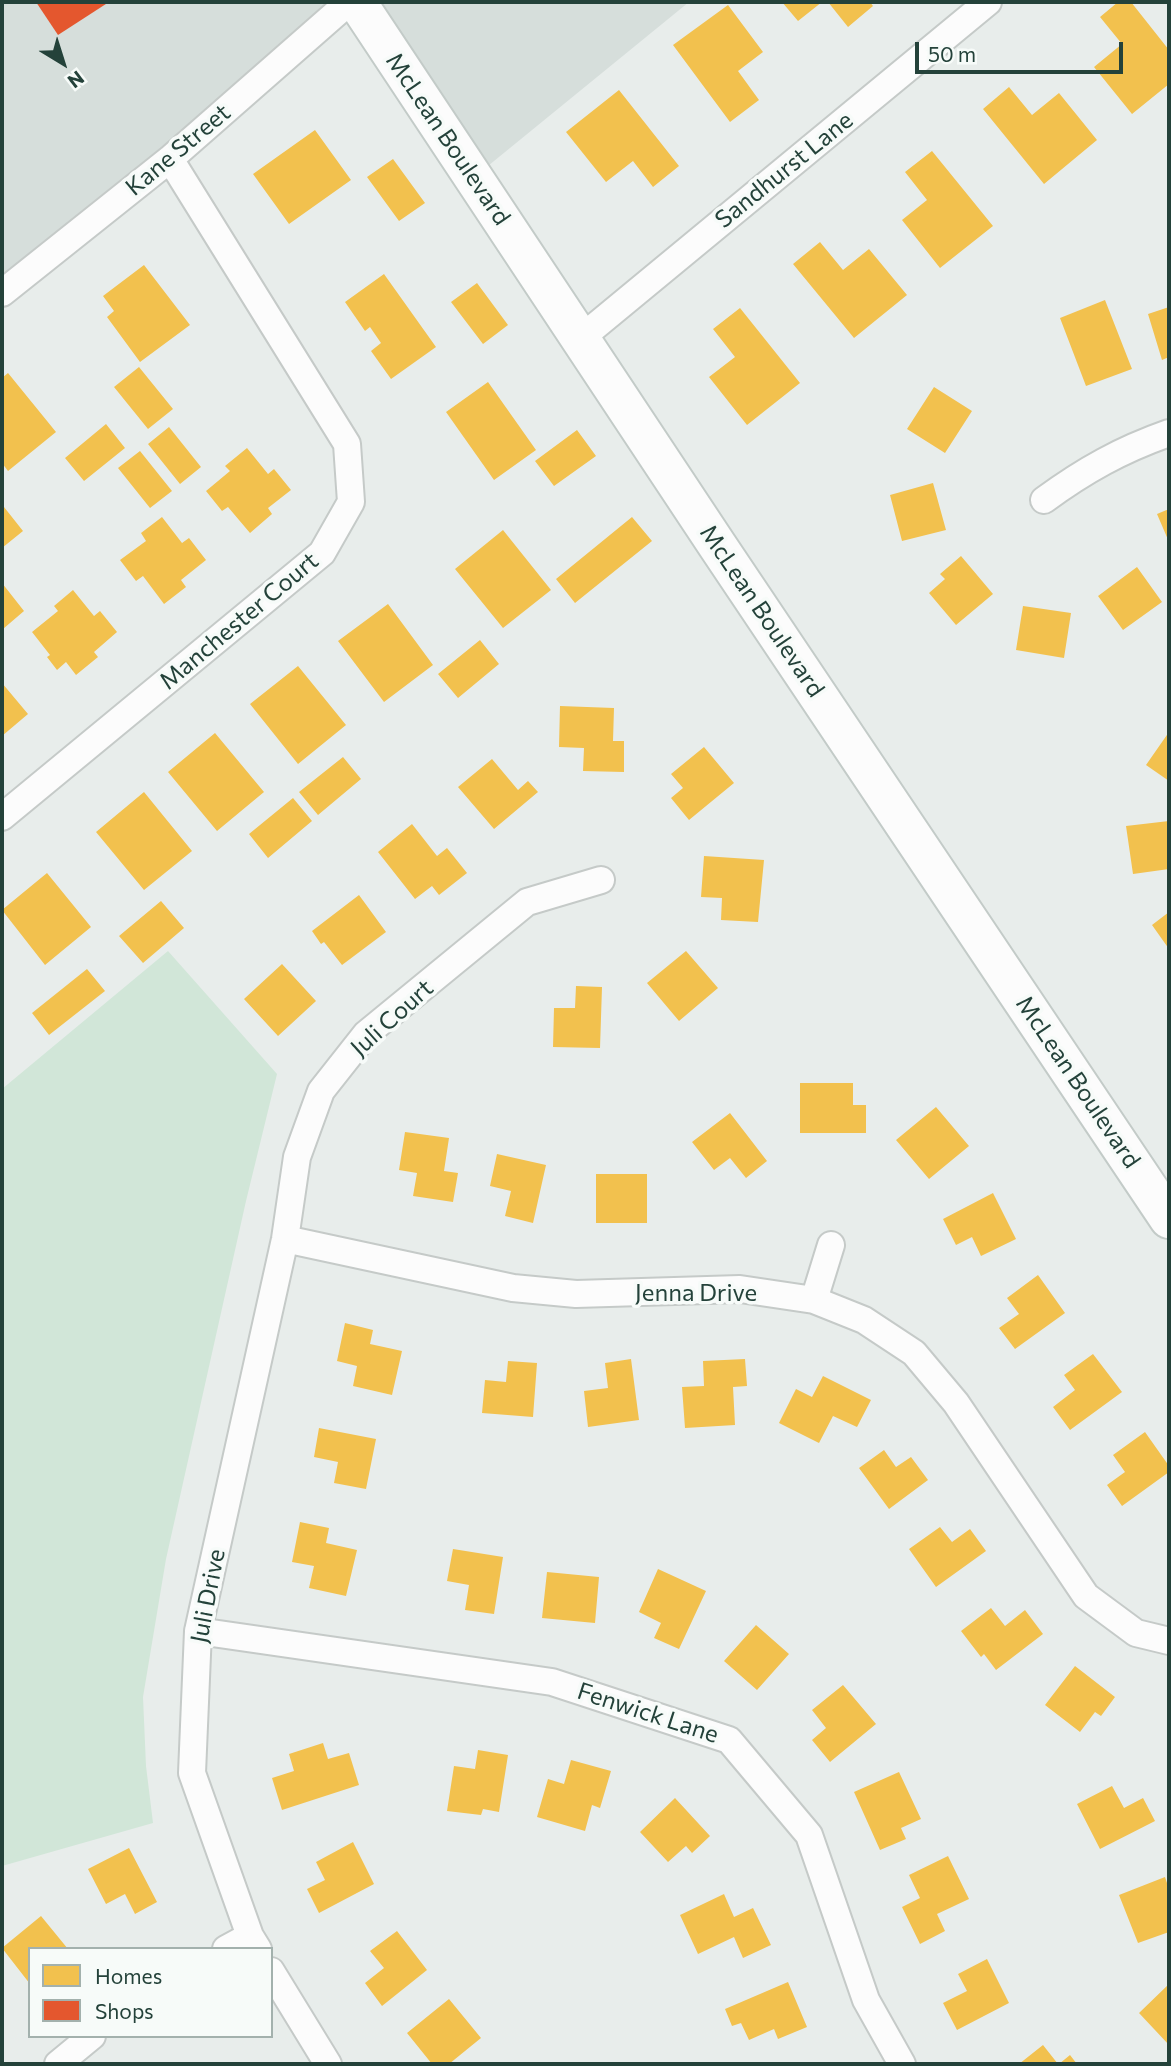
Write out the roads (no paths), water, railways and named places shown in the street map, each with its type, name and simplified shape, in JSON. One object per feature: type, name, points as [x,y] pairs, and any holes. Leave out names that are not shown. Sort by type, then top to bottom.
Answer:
[{"type":"main road","name":"McLean Boulevard","points":[[357,2],[1169,1219]]},
{"type":"street","name":"Kane Street","points":[[2,293],[170,159],[349,2]]},
{"type":"street","name":"Sandhurst Lane","points":[[581,338],[988,2]]},
{"type":"street","name":"Manchester Court","points":[[2,817],[322,553],[351,502],[347,444],[170,159]]},
{"type":"street","points":[[1044,500],[1077,476],[1114,455],[1169,433]]},
{"type":"street","name":"Juli Court","points":[[285,1239],[297,1157],[321,1091],[366,1034],[527,902],[601,880]]},
{"type":"street","name":"Jenna Drive","points":[[285,1239],[513,1288],[576,1294],[740,1289],[814,1300],[864,1320],[914,1353],[956,1402],[1086,1596],[1136,1633],[1169,1641]]},
{"type":"street","name":"Juli Drive","points":[[254,1942],[192,1773],[198,1630],[285,1239]]},
{"type":"street","points":[[814,1300],[831,1245]]},
{"type":"street","name":"Fenwick Lane","points":[[198,1630],[552,1682],[729,1740],[810,1835],[866,2000],[902,2064]]},
{"type":"street","points":[[234,1947],[254,1942]]},
{"type":"street","points":[[273,1974],[328,2064]]},
{"type":"street","points":[[58,2064],[90,2038]]}]
